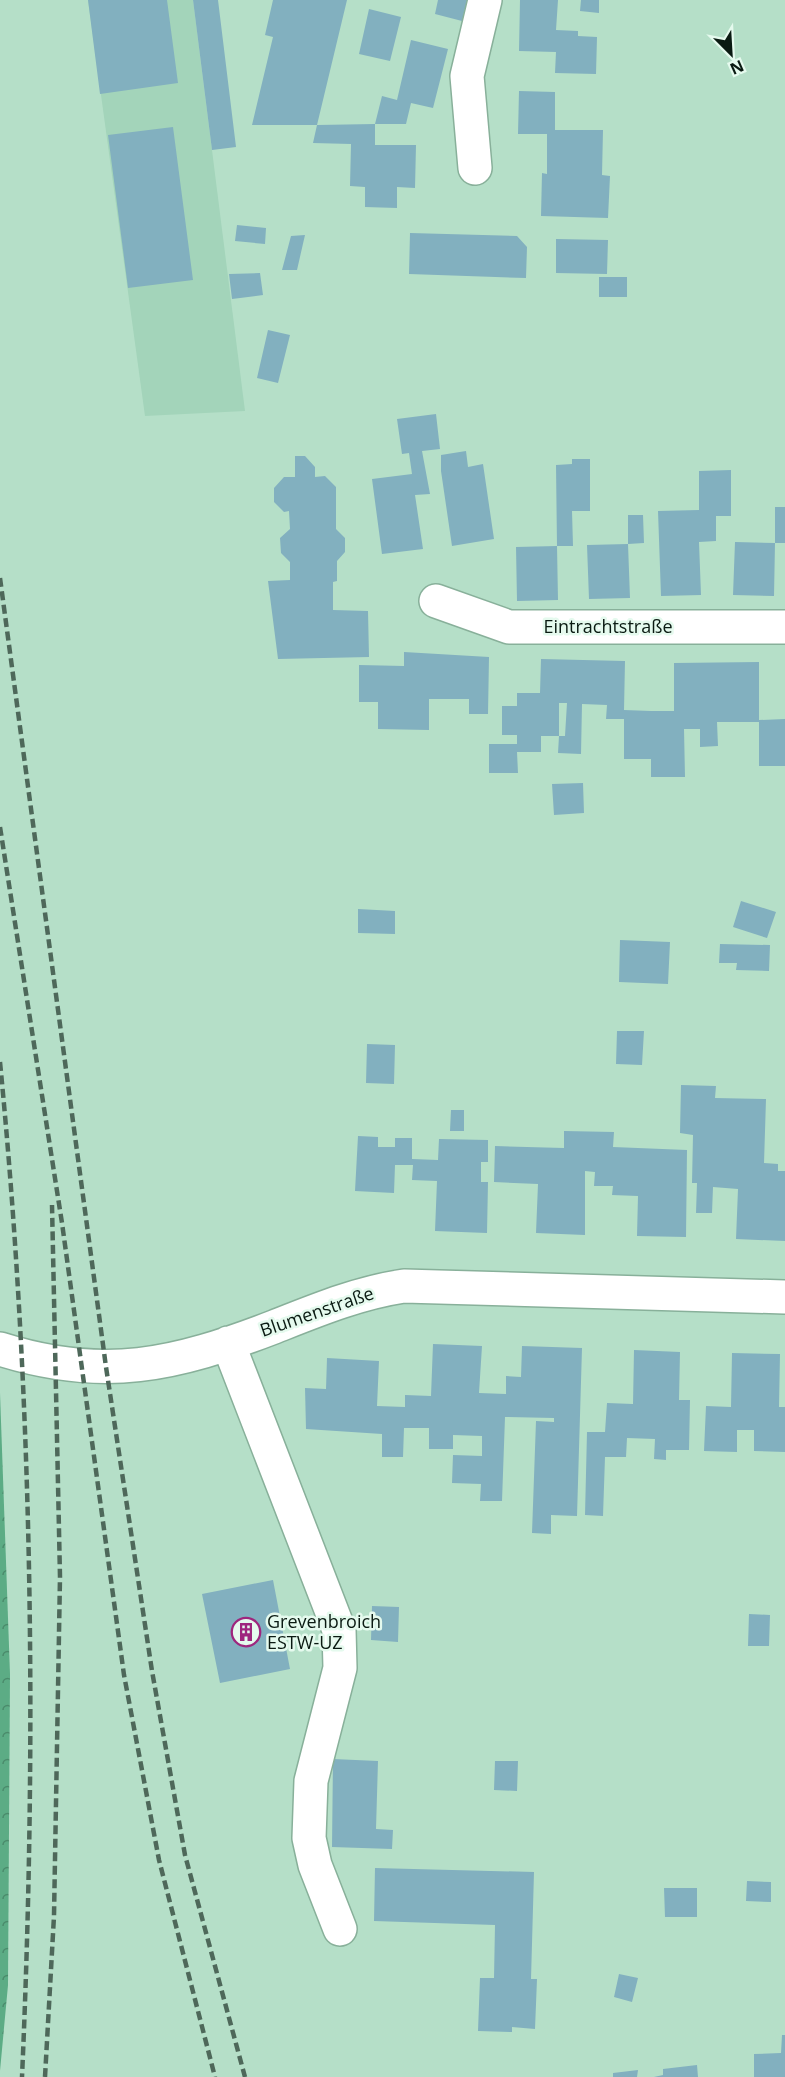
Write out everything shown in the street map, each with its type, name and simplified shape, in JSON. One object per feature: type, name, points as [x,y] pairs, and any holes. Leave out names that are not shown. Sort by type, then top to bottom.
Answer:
[{"type":"street","points":[[475,168],[467,76],[485,0]]},
{"type":"street","name":"Eintrachtstraße","points":[[436,601],[508,627],[785,627]]},
{"type":"street","name":"Blumenstraße","points":[[0,1349],[69,1366],[106,1367],[164,1362],[228,1343],[352,1298],[404,1286],[785,1297]]},
{"type":"street","points":[[228,1343],[339,1630],[340,1668],[311,1781],[309,1838],[315,1865],[340,1929]]},
{"type":"shaded area","points":[[88,0],[193,0],[245,411],[145,416]]},
{"type":"green space","points":[[0,1393],[10,1674],[8,1985],[0,2071]]},
{"type":"building","points":[[88,0],[167,0],[178,83],[100,94]]},
{"type":"building","points":[[193,0],[218,0],[236,147],[212,150]]},
{"type":"building","points":[[273,0],[347,0],[317,125],[252,125],[273,37],[265,35]]},
{"type":"building","points":[[438,0],[467,0],[462,21],[435,14]]},
{"type":"building","points":[[520,0],[558,0],[556,30],[578,31],[578,36],[597,37],[596,74],[555,73],[556,52],[519,51]]},
{"type":"building","points":[[581,0],[599,0],[599,13],[580,11]]},
{"type":"building","points":[[369,9],[401,17],[390,61],[359,54]]},
{"type":"building","points":[[411,40],[448,49],[433,108],[411,103],[406,124],[375,124],[382,96],[397,100]]},
{"type":"building","points":[[519,91],[555,92],[555,130],[603,130],[602,175],[610,176],[608,218],[541,216],[542,173],[547,174],[547,134],[518,134]]},
{"type":"building","points":[[375,124],[375,145],[416,145],[415,188],[397,187],[397,208],[365,207],[365,187],[350,186],[351,144],[313,143],[317,125]]},
{"type":"building","points":[[173,127],[193,280],[128,288],[108,135]]},
{"type":"building","points":[[237,225],[266,228],[265,244],[235,241]]},
{"type":"building","points":[[410,233],[517,236],[527,247],[526,278],[409,274]]},
{"type":"building","points":[[305,235],[297,270],[282,270],[291,236]]},
{"type":"building","points":[[556,239],[608,240],[607,274],[556,273]]},
{"type":"building","points":[[260,273],[263,295],[232,299],[229,274]]},
{"type":"building","points":[[599,277],[627,277],[627,297],[599,297]]},
{"type":"building","points":[[268,330],[290,335],[278,383],[257,378]]},
{"type":"building","points":[[436,414],[440,449],[422,451],[430,494],[415,495],[423,549],[382,554],[372,479],[412,474],[409,453],[402,454],[397,419]]},
{"type":"building","points":[[466,451],[468,467],[483,464],[494,539],[452,546],[441,471],[441,455]]},
{"type":"building","points":[[295,456],[305,456],[315,467],[315,477],[325,476],[336,487],[336,529],[345,538],[345,552],[337,561],[337,581],[333,582],[333,610],[368,611],[369,657],[278,659],[268,581],[290,580],[290,562],[281,553],[280,538],[290,529],[289,511],[284,512],[274,502],[274,488],[284,477],[295,477]]},
{"type":"building","points":[[572,459],[590,459],[590,511],[572,511],[573,546],[557,546],[556,465],[572,464]]},
{"type":"building","points":[[731,470],[731,516],[716,516],[716,541],[699,542],[701,595],[661,596],[658,511],[699,510],[699,471]]},
{"type":"building","points":[[775,507],[785,507],[785,543],[775,543]]},
{"type":"building","points":[[628,515],[643,515],[644,543],[628,544]]},
{"type":"building","points":[[735,542],[775,543],[774,596],[733,595]]},
{"type":"building","points":[[628,544],[630,598],[589,599],[587,545]]},
{"type":"building","points":[[557,546],[558,600],[517,601],[516,547]]},
{"type":"building","points":[[404,652],[489,657],[488,714],[469,714],[469,699],[429,699],[429,730],[378,729],[378,702],[359,702],[359,665],[404,666]]},
{"type":"building","points":[[541,659],[625,661],[624,710],[674,711],[674,663],[759,662],[759,720],[785,719],[785,766],[759,766],[759,722],[717,722],[718,746],[700,747],[700,729],[684,729],[685,777],[651,777],[651,759],[624,759],[624,719],[606,719],[607,705],[582,704],[581,754],[558,753],[559,736],[541,736],[541,752],[517,752],[518,773],[489,773],[489,744],[517,744],[517,735],[502,735],[502,706],[517,706],[517,693],[540,693]],"holes":[[[559,703],[567,703],[565,736],[559,736]]]},
{"type":"building","points":[[583,783],[584,813],[554,815],[552,784]]},
{"type":"building","points":[[741,901],[776,912],[767,938],[733,927]]},
{"type":"building","points":[[358,909],[395,911],[395,934],[358,933]]},
{"type":"building","points":[[620,940],[670,942],[668,984],[619,982]]},
{"type":"building","points":[[720,944],[770,945],[769,971],[736,970],[737,963],[719,963]]},
{"type":"building","points":[[617,1031],[644,1031],[642,1065],[616,1064]]},
{"type":"building","points":[[367,1044],[395,1045],[394,1084],[366,1083]]},
{"type":"building","points":[[681,1085],[716,1086],[715,1098],[766,1099],[764,1163],[778,1164],[778,1171],[785,1171],[785,1241],[736,1239],[738,1189],[713,1187],[712,1213],[696,1213],[697,1183],[692,1183],[693,1135],[680,1133]]},
{"type":"building","points":[[451,1110],[464,1110],[464,1131],[450,1131]]},
{"type":"building","points":[[564,1131],[614,1132],[613,1147],[687,1150],[686,1237],[637,1236],[638,1196],[612,1195],[613,1186],[594,1186],[595,1172],[585,1171],[585,1235],[536,1233],[538,1184],[494,1182],[495,1146],[564,1148]]},
{"type":"building","points":[[358,1136],[378,1137],[378,1147],[395,1147],[395,1138],[412,1138],[412,1159],[438,1160],[439,1139],[488,1140],[488,1162],[481,1162],[481,1182],[488,1182],[487,1233],[435,1231],[437,1181],[412,1180],[413,1165],[395,1165],[394,1193],[355,1191]]},
{"type":"building","points":[[433,1344],[482,1346],[479,1393],[506,1394],[506,1376],[521,1377],[522,1346],[582,1348],[577,1516],[551,1515],[551,1534],[532,1533],[536,1421],[554,1422],[554,1418],[505,1417],[502,1501],[480,1501],[481,1484],[452,1483],[453,1455],[482,1456],[482,1436],[453,1435],[453,1449],[429,1449],[429,1428],[404,1428],[403,1457],[382,1457],[382,1434],[306,1429],[305,1388],[326,1389],[327,1358],[379,1361],[377,1406],[405,1407],[405,1395],[431,1396]]},
{"type":"building","points":[[634,1350],[680,1352],[679,1400],[690,1400],[689,1450],[666,1450],[666,1460],[654,1459],[655,1439],[627,1438],[626,1457],[605,1457],[603,1516],[585,1515],[587,1432],[605,1432],[607,1403],[633,1404]]},
{"type":"building","points":[[732,1353],[780,1354],[779,1407],[785,1407],[785,1452],[754,1451],[754,1430],[737,1430],[737,1452],[704,1451],[706,1406],[731,1407]]},
{"type":"building","name":"Grevenbroich ESTW-UZ","points":[[273,1580],[290,1669],[220,1683],[202,1594]]},
{"type":"building","points":[[372,1606],[399,1607],[398,1642],[371,1640]]},
{"type":"building","points":[[749,1614],[770,1615],[769,1646],[748,1646]]},
{"type":"building","points":[[333,1759],[378,1761],[376,1829],[393,1830],[392,1849],[332,1847]]},
{"type":"building","points":[[495,1761],[518,1761],[517,1791],[494,1790]]},
{"type":"building","points":[[375,1868],[534,1872],[531,1979],[537,1979],[535,2029],[512,2027],[512,2032],[478,2031],[480,1978],[494,1978],[495,1925],[374,1921]]},
{"type":"building","points":[[747,1881],[771,1882],[771,1902],[746,1901]]},
{"type":"building","points":[[664,1888],[697,1888],[697,1917],[665,1917]]},
{"type":"building","points":[[619,1974],[638,1978],[632,2002],[614,1997]]},
{"type":"building","points":[[782,2035],[785,2035],[785,2077],[754,2077],[754,2054],[781,2053]]},
{"type":"building","points":[[697,2065],[698,2077],[654,2077],[663,2075],[663,2069]]},
{"type":"building","points":[[638,2070],[637,2077],[613,2077],[613,2073]]},
{"type":"railway","points":[[0,578],[106,1367],[152,1671],[185,1855],[245,2077]]},
{"type":"railway","points":[[0,827],[62,1223],[124,1675],[159,1860],[215,2077]]},
{"type":"railway","points":[[0,1062],[19,1315],[29,1569],[30,1823],[22,2077]]},
{"type":"railway","points":[[45,2077],[54,1916],[60,1577],[52,1205]]},
{"type":"place","name":"Grevenbroich ESTW-UZ","points":[[246,1632]]}]
